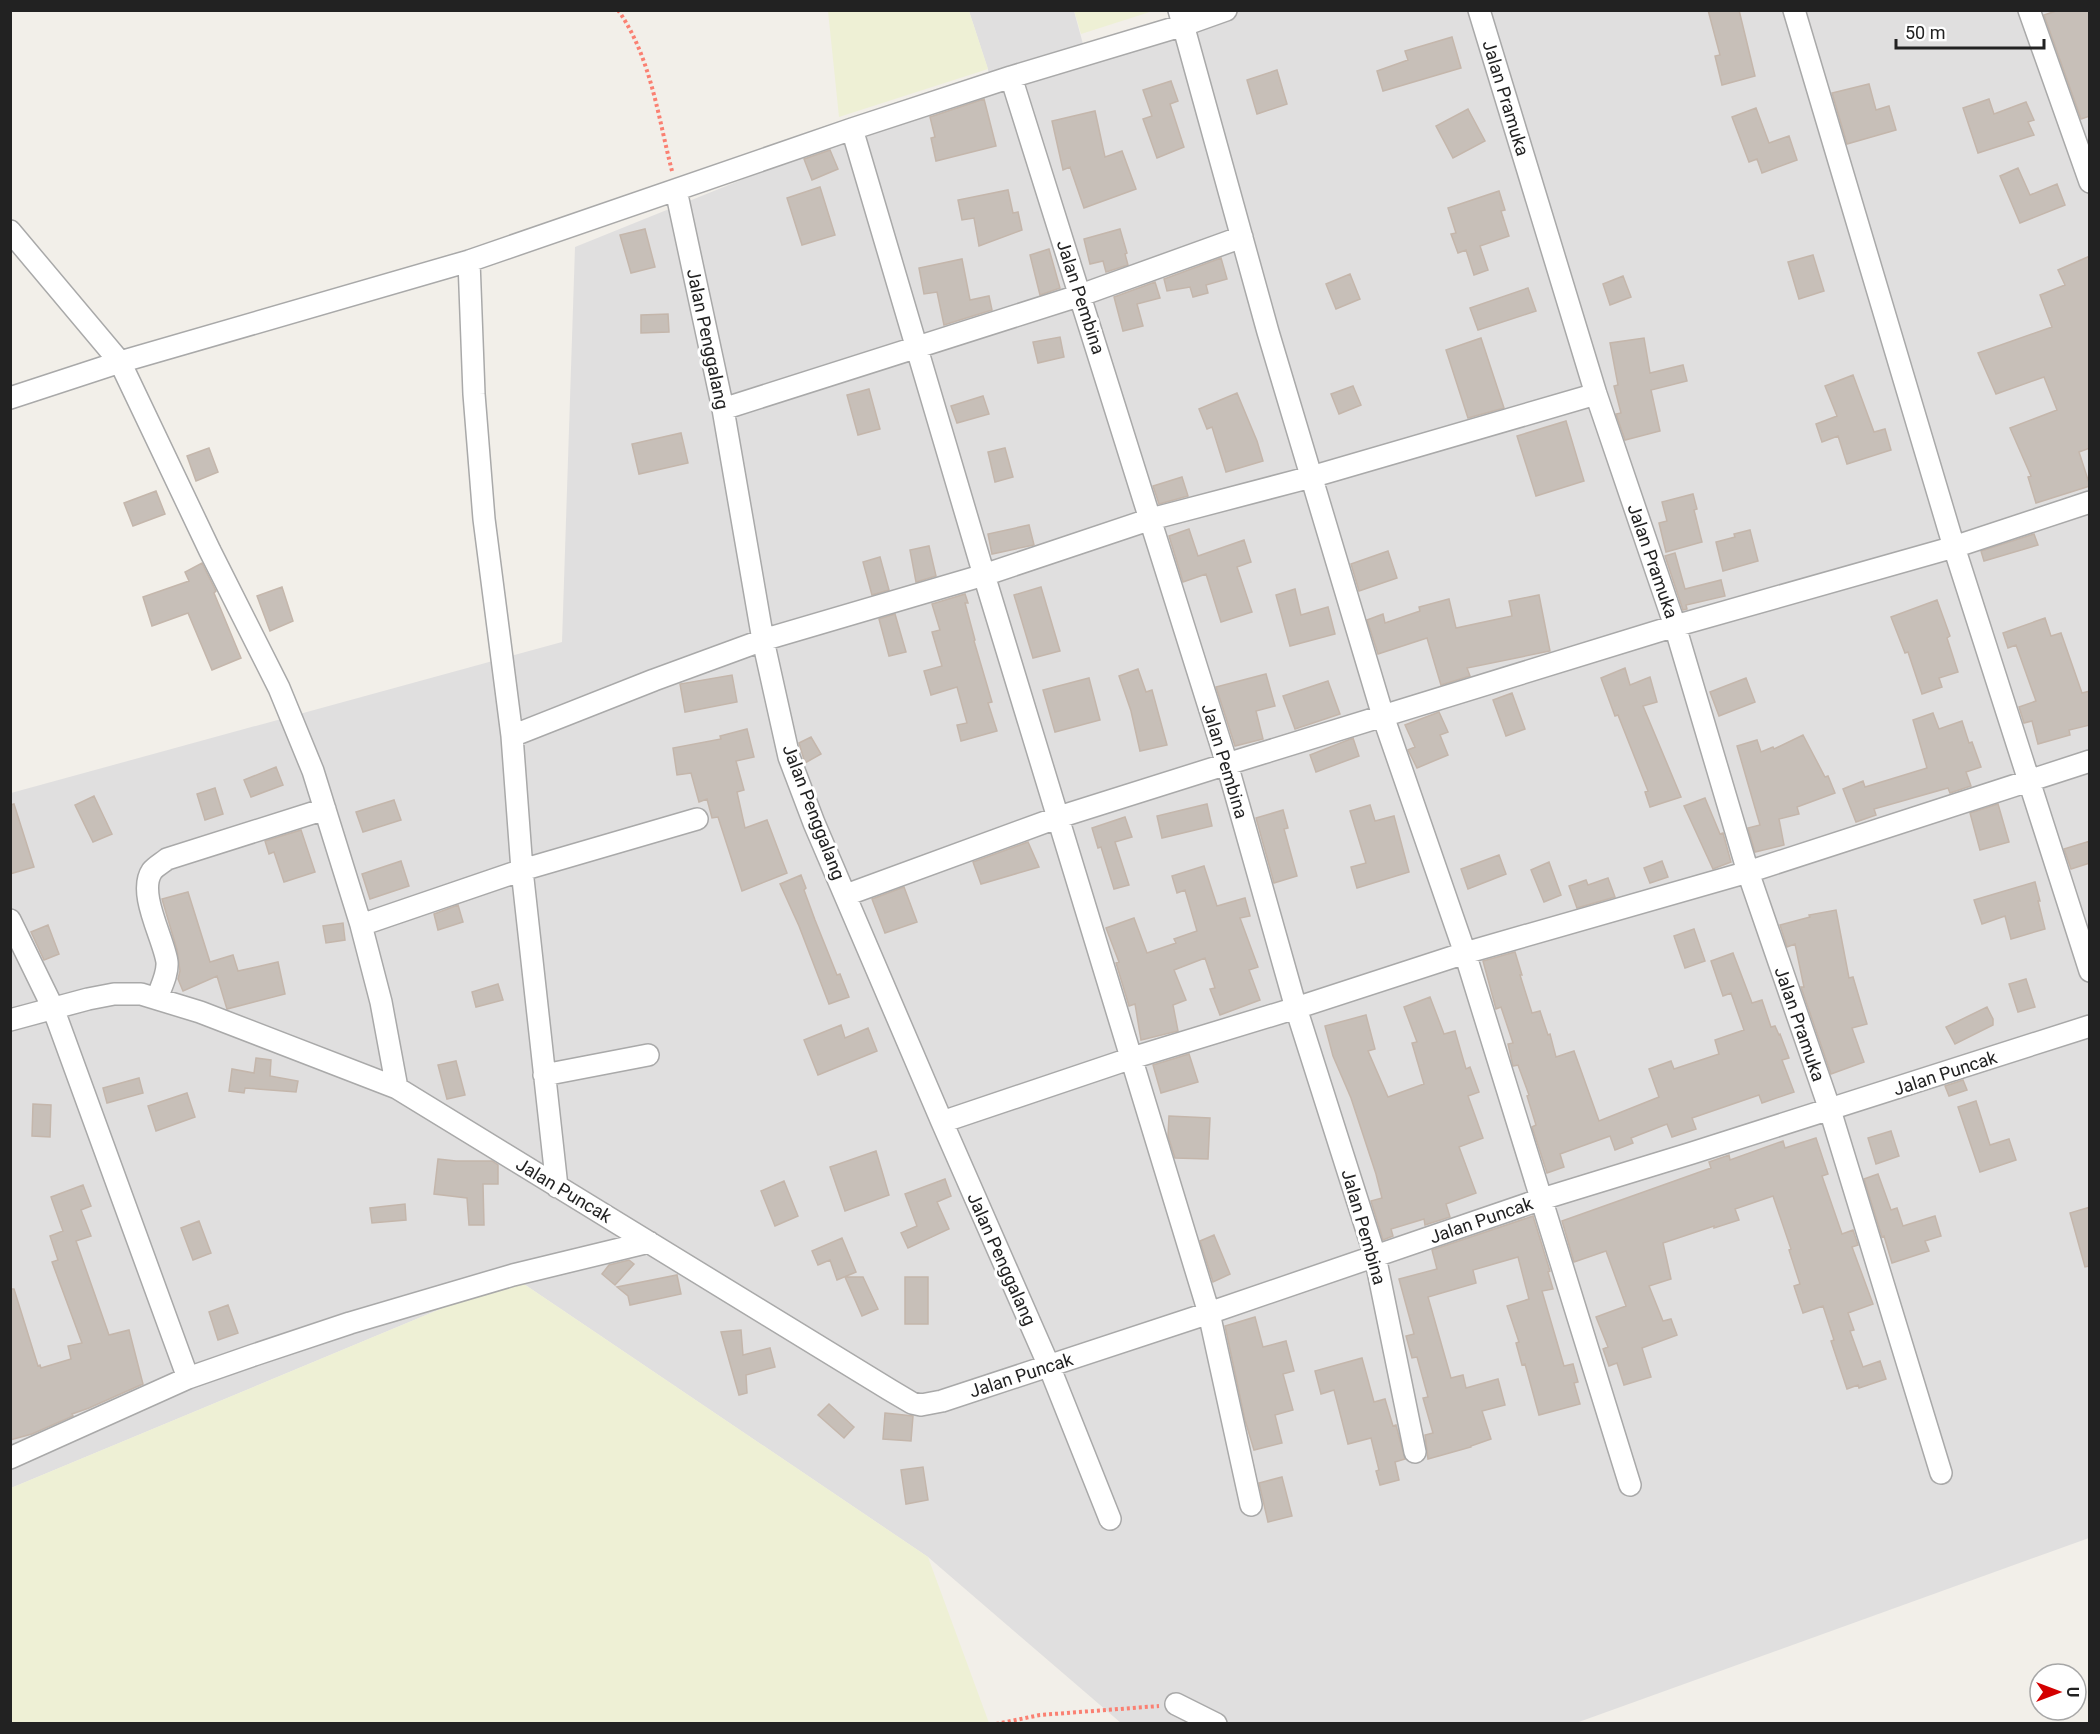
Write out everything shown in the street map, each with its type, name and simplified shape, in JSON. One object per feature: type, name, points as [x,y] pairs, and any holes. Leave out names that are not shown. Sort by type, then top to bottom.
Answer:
[{"type":"street","points":[[10,398],[120,362],[469,261],[1182,18],[1226,10]]},
{"type":"street","name":"Jalan Pramuka","points":[[1479,10],[1596,394],[1675,626],[1748,872],[1830,1110],[1941,1473]]},
{"type":"street","points":[[1794,10],[1954,546],[2090,971]]},
{"type":"street","points":[[2029,10],[2090,182]]},
{"type":"street","points":[[1182,18],[1311,477],[1383,716],[1465,953],[1630,1485]]},
{"type":"street","name":"Jalan Pembina","points":[[1011,77],[1227,764],[1296,1008],[1376,1256],[1415,1452]]},
{"type":"street","points":[[852,129],[984,575],[1209,1313],[1251,1505]]},
{"type":"street","name":"Jalan Penggalang","points":[[676,190],[723,408],[763,640],[789,757],[814,823],[1049,1366],[1110,1519]]},
{"type":"street","points":[[10,231],[120,362],[210,551],[279,688],[313,771],[361,925],[381,1002],[397,1088]]},
{"type":"street","points":[[723,408],[1081,295],[1242,237]]},
{"type":"street","points":[[469,261],[474,394],[484,519],[512,736],[522,870],[557,1187]]},
{"type":"street","points":[[512,736],[763,640],[984,575],[1151,519],[1311,477],[1596,394]]},
{"type":"street","points":[[846,895],[1059,817],[1675,626],[1954,546],[2090,502]]},
{"type":"street","points":[[942,1122],[1132,1058],[1465,953],[1748,872],[2090,761]]},
{"type":"street","points":[[157,998],[166,975],[167,963],[148,898],[148,885],[152,872],[166,859],[325,809]]},
{"type":"street","points":[[361,925],[522,870],[697,819]]},
{"type":"street","points":[[10,920],[53,1008],[188,1378]]},
{"type":"street","name":"Jalan Puncak","points":[[10,1020],[114,994],[141,994],[200,1012],[397,1088],[809,1342],[912,1403],[931,1405],[1542,1199],[1830,1110],[2090,1026]]},
{"type":"street","points":[[544,1075],[648,1055]]},
{"type":"street","points":[[10,1458],[188,1378],[350,1323],[513,1275],[649,1242]]},
{"type":"street","points":[[1176,1704],[1216,1724]]},
{"type":"path","points":[[618,10],[631,30],[644,58],[676,190]]},
{"type":"path","points":[[996,1724],[1040,1715],[1176,1704]]},
{"type":"shaded area","points":[[1226,10],[2089,11],[2089,1538],[1576,1723],[1121,1723],[928,1557],[515,1278],[11,1488],[11,793],[562,642],[575,247],[823,147],[993,85],[969,11],[1074,11],[1086,55]]},
{"type":"green space","points":[[1074,10],[1153,10],[1153,11],[1081,34]]},
{"type":"green space","points":[[828,11],[969,11],[988,69],[839,117]]},
{"type":"green space","points":[[515,1278],[928,1557],[989,1723],[11,1724],[11,1488]]},
{"type":"building","points":[[1708,10],[1739,10],[1755,76],[1722,85],[1715,56],[1720,55]]},
{"type":"building","points":[[2059,10],[2090,10],[2090,116],[2081,119],[2044,15]]},
{"type":"building","points":[[1452,37],[1461,68],[1383,91],[1377,71],[1408,60],[1405,51]]},
{"type":"building","points":[[1277,70],[1287,104],[1257,114],[1247,80]]},
{"type":"building","points":[[1171,81],[1178,101],[1170,104],[1184,147],[1157,158],[1143,119],[1152,116],[1143,90]]},
{"type":"building","points":[[1869,84],[1876,110],[1889,106],[1896,130],[1847,144],[1832,93]]},
{"type":"building","points":[[984,99],[996,146],[936,161],[931,138],[935,137],[930,117]]},
{"type":"building","points":[[1989,99],[1994,114],[2026,102],[2034,120],[2028,122],[2034,135],[1978,153],[1963,108]]},
{"type":"building","points":[[1756,108],[1769,143],[1789,136],[1797,160],[1762,173],[1757,159],[1749,162],[1732,117]]},
{"type":"building","points":[[1468,109],[1485,141],[1453,158],[1436,126]]},
{"type":"building","points":[[1095,111],[1105,157],[1122,151],[1136,189],[1084,208],[1070,167],[1063,170],[1052,121]]},
{"type":"building","points":[[830,150],[838,169],[812,180],[804,159]]},
{"type":"building","points":[[2018,168],[2030,195],[2057,184],[2065,205],[2020,223],[2000,176]]},
{"type":"building","points":[[820,187],[835,235],[802,245],[787,198]]},
{"type":"building","points":[[1008,190],[1013,213],[1018,212],[1022,230],[979,246],[974,218],[962,220],[958,200]]},
{"type":"building","points":[[1499,191],[1505,210],[1501,211],[1509,236],[1480,246],[1488,270],[1474,275],[1466,250],[1458,253],[1451,234],[1456,233],[1448,208]]},
{"type":"building","points":[[645,229],[655,267],[631,273],[620,235]]},
{"type":"building","points":[[1120,229],[1128,265],[1106,272],[1103,261],[1090,264],[1084,239]]},
{"type":"building","points":[[1049,249],[1060,288],[1040,295],[1030,255]]},
{"type":"building","points":[[1813,255],[1824,291],[1799,299],[1788,262]]},
{"type":"building","points":[[2090,256],[2090,448],[2079,452],[2090,486],[2036,503],[2028,477],[2031,476],[2010,428],[2057,410],[2044,377],[1996,394],[1978,353],[2052,327],[2040,295],[2065,285],[2058,270]]},
{"type":"building","points":[[1221,258],[1227,279],[1206,285],[1208,293],[1193,297],[1190,287],[1167,291],[1164,279]]},
{"type":"building","points":[[962,259],[970,300],[989,296],[992,310],[944,325],[937,292],[924,294],[919,268]]},
{"type":"building","points":[[1350,274],[1360,299],[1336,309],[1326,284]]},
{"type":"building","points":[[1623,276],[1631,297],[1610,305],[1603,284]]},
{"type":"building","points":[[1155,282],[1160,298],[1137,304],[1143,326],[1123,331],[1114,297]]},
{"type":"building","points":[[1528,288],[1536,311],[1478,330],[1470,308]]},
{"type":"building","points":[[668,314],[669,332],[641,333],[641,315]]},
{"type":"building","points":[[1060,337],[1064,357],[1038,363],[1033,342]]},
{"type":"building","points":[[1481,338],[1504,408],[1468,418],[1446,350]]},
{"type":"building","points":[[1644,338],[1650,373],[1683,365],[1687,381],[1651,390],[1660,431],[1625,440],[1616,414],[1621,413],[1614,386],[1618,385],[1610,343]]},
{"type":"building","points":[[1853,375],[1874,432],[1885,429],[1891,450],[1847,464],[1838,436],[1822,442],[1816,424],[1837,416],[1825,386]]},
{"type":"building","points":[[1353,386],[1361,405],[1339,414],[1331,394]]},
{"type":"building","points":[[869,389],[880,429],[858,435],[847,395]]},
{"type":"building","points":[[1237,393],[1263,461],[1226,472],[1212,427],[1207,429],[1199,409]]},
{"type":"building","points":[[983,396],[989,414],[957,423],[951,406]]},
{"type":"building","points":[[1566,421],[1584,481],[1536,496],[1517,436]]},
{"type":"building","points":[[681,433],[688,463],[639,474],[632,444]]},
{"type":"building","points":[[209,448],[218,472],[196,481],[187,456]]},
{"type":"building","points":[[1005,448],[1013,477],[995,482],[988,452]]},
{"type":"building","points":[[1182,477],[1188,496],[1159,504],[1153,486]]},
{"type":"building","points":[[156,491],[165,514],[133,526],[124,503]]},
{"type":"building","points":[[1693,494],[1697,509],[1694,510],[1702,542],[1666,552],[1659,523],[1667,521],[1662,502]]},
{"type":"building","points":[[1029,525],[1034,545],[992,554],[988,534]]},
{"type":"building","points":[[1189,529],[1198,556],[1244,540],[1251,562],[1237,567],[1252,612],[1221,622],[1206,574],[1183,582],[1169,536]]},
{"type":"building","points":[[1750,530],[1758,561],[1723,571],[1716,542]]},
{"type":"building","points":[[2034,534],[2038,545],[1984,561],[1981,551]]},
{"type":"building","points":[[929,546],[936,576],[916,582],[910,550]]},
{"type":"building","points":[[1388,551],[1397,578],[1359,591],[1351,564]]},
{"type":"building","points":[[1675,553],[1685,589],[1721,580],[1725,596],[1686,605],[1687,609],[1683,610],[1665,556]]},
{"type":"building","points":[[880,557],[889,590],[872,595],[863,562]]},
{"type":"building","points":[[202,563],[216,591],[214,593],[241,658],[212,670],[188,613],[152,626],[143,597],[189,581],[185,572]]},
{"type":"building","points":[[282,587],[293,621],[270,631],[257,596]]},
{"type":"building","points":[[1041,587],[1060,651],[1033,658],[1014,595]]},
{"type":"building","points":[[1295,589],[1301,615],[1328,607],[1335,634],[1290,646],[1276,595]]},
{"type":"building","points":[[965,594],[974,641],[992,702],[988,703],[997,731],[961,741],[957,725],[967,723],[957,687],[931,695],[924,671],[942,666],[932,632],[940,630],[932,604]]},
{"type":"building","points":[[1539,595],[1550,651],[1467,668],[1470,676],[1441,685],[1427,638],[1378,654],[1367,620],[1383,614],[1385,623],[1420,611],[1419,607],[1449,599],[1456,628],[1512,616],[1509,601]]},
{"type":"building","points":[[1937,600],[1950,636],[1947,638],[1958,672],[1939,678],[1942,687],[1922,694],[1908,652],[1905,653],[1891,617]]},
{"type":"building","points":[[895,614],[906,652],[889,656],[879,619]]},
{"type":"building","points":[[2045,618],[2051,636],[2061,633],[2082,693],[2090,691],[2090,725],[2069,730],[2070,735],[2038,744],[2032,721],[2024,723],[2019,707],[2036,701],[2016,645],[2008,648],[2003,633]]},
{"type":"building","points":[[1625,668],[1630,685],[1650,677],[1657,702],[1643,706],[1681,797],[1650,807],[1645,792],[1648,791],[1601,678]]},
{"type":"building","points":[[1138,669],[1146,692],[1152,690],[1167,745],[1140,751],[1131,711],[1119,676]]},
{"type":"building","points":[[1266,674],[1275,706],[1256,711],[1263,739],[1235,746],[1216,687]]},
{"type":"building","points":[[732,675],[737,702],[685,712],[680,684]]},
{"type":"building","points":[[1089,678],[1100,720],[1055,732],[1043,690]]},
{"type":"building","points":[[1746,678],[1755,702],[1719,716],[1710,692]]},
{"type":"building","points":[[1328,681],[1340,714],[1295,729],[1283,696]]},
{"type":"building","points":[[1512,693],[1525,729],[1506,736],[1493,700]]},
{"type":"building","points":[[1439,712],[1448,732],[1440,735],[1448,755],[1417,768],[1408,750],[1415,747],[1405,725]]},
{"type":"building","points":[[1933,713],[1939,729],[1962,721],[1969,743],[1972,742],[1981,767],[1966,772],[1971,786],[1950,793],[1948,788],[1874,809],[1876,815],[1856,822],[1843,789],[1863,781],[1865,787],[1927,768],[1913,720]]},
{"type":"building","points":[[747,729],[754,757],[736,761],[744,790],[737,792],[745,828],[767,820],[787,873],[742,891],[718,817],[712,818],[707,799],[699,802],[691,773],[677,775],[673,748],[721,739],[720,736]]},
{"type":"building","points":[[1803,735],[1825,777],[1828,776],[1835,793],[1797,807],[1799,814],[1779,819],[1784,845],[1755,852],[1748,828],[1760,825],[1737,746],[1757,740],[1761,752],[1773,747],[1774,749]]},
{"type":"building","points":[[811,737],[821,754],[805,763],[799,743]]},
{"type":"building","points":[[1353,738],[1359,756],[1316,772],[1310,755]]},
{"type":"building","points":[[276,767],[283,785],[251,797],[244,780]]},
{"type":"building","points":[[215,788],[223,814],[205,820],[197,794]]},
{"type":"building","points":[[94,796],[112,834],[93,842],[75,805]]},
{"type":"building","points":[[1705,798],[1720,834],[1723,833],[1731,862],[1713,869],[1684,806]]},
{"type":"building","points":[[394,800],[401,820],[363,832],[356,812]]},
{"type":"building","points":[[14,804],[34,867],[10,874],[10,805]]},
{"type":"building","points":[[1207,804],[1212,826],[1162,838],[1157,816]]},
{"type":"building","points":[[1998,804],[2009,842],[1980,850],[1970,813]]},
{"type":"building","points":[[1370,805],[1375,821],[1394,816],[1409,872],[1357,888],[1351,867],[1366,863],[1350,811]]},
{"type":"building","points":[[1283,810],[1288,828],[1284,829],[1297,876],[1274,883],[1256,818]]},
{"type":"building","points":[[1125,817],[1132,837],[1115,842],[1129,885],[1114,889],[1101,847],[1098,848],[1092,828]]},
{"type":"building","points":[[301,830],[315,872],[284,882],[274,852],[269,854],[265,841]]},
{"type":"building","points":[[2090,841],[2090,863],[2071,869],[2064,849]]},
{"type":"building","points":[[1028,842],[1039,867],[981,884],[973,862]]},
{"type":"building","points":[[1499,855],[1506,874],[1468,889],[1461,869]]},
{"type":"building","points":[[401,861],[409,886],[370,899],[362,874]]},
{"type":"building","points":[[1662,861],[1668,877],[1650,883],[1644,868]]},
{"type":"building","points":[[1549,862],[1561,895],[1544,902],[1531,870]]},
{"type":"building","points":[[1204,866],[1217,906],[1245,898],[1250,916],[1240,918],[1258,967],[1249,970],[1260,1000],[1220,1015],[1210,989],[1215,988],[1205,958],[1174,970],[1186,1000],[1173,1005],[1178,1031],[1141,1040],[1135,1004],[1129,1006],[1116,963],[1119,962],[1106,928],[1134,918],[1147,953],[1176,943],[1174,939],[1197,931],[1185,890],[1177,893],[1172,876]]},
{"type":"building","points":[[801,875],[815,920],[837,975],[840,974],[849,997],[829,1004],[780,884]]},
{"type":"building","points":[[1608,878],[1615,897],[1577,908],[1569,886],[1586,880],[1588,885]]},
{"type":"building","points":[[2035,882],[2045,929],[2011,939],[2005,916],[1982,924],[1974,900]]},
{"type":"building","points":[[904,887],[917,922],[885,933],[872,899]]},
{"type":"building","points":[[188,892],[210,962],[233,955],[238,971],[278,962],[285,994],[227,1009],[217,976],[183,991],[178,979],[180,971],[177,950],[162,899]]},
{"type":"building","points":[[458,905],[463,922],[438,930],[434,914]]},
{"type":"building","points":[[1836,910],[1849,978],[1853,977],[1867,1024],[1852,1028],[1864,1062],[1831,1074],[1801,987],[1804,987],[1795,944],[1787,947],[1780,925],[1810,917],[1809,915]]},
{"type":"building","points":[[343,923],[345,940],[326,943],[323,926]]},
{"type":"building","points":[[48,925],[59,954],[44,960],[31,932]]},
{"type":"building","points":[[1694,929],[1705,961],[1685,968],[1674,936]]},
{"type":"building","points":[[1515,952],[1532,1013],[1540,1011],[1548,1035],[1550,1034],[1556,1057],[1574,1051],[1599,1121],[1659,1097],[1649,1069],[1671,1061],[1674,1069],[1719,1054],[1715,1040],[1744,1030],[1731,993],[1723,996],[1711,961],[1733,953],[1752,1003],[1762,1000],[1771,1027],[1775,1026],[1780,1034],[1789,1058],[1782,1060],[1794,1092],[1762,1103],[1759,1095],[1692,1118],[1696,1129],[1672,1137],[1667,1124],[1631,1138],[1633,1143],[1615,1150],[1610,1136],[1560,1154],[1564,1167],[1547,1173],[1532,1127],[1536,1125],[1527,1096],[1529,1095],[1518,1065],[1513,1066],[1508,1044],[1513,1043],[1501,1007],[1496,1009],[1483,961]]},
{"type":"building","points":[[2026,979],[2035,1007],[2018,1012],[2009,984]]},
{"type":"building","points":[[498,984],[503,1000],[476,1007],[472,992]]},
{"type":"building","points":[[1430,997],[1444,1034],[1455,1031],[1466,1069],[1470,1067],[1479,1092],[1468,1096],[1483,1138],[1459,1147],[1476,1193],[1446,1204],[1450,1217],[1425,1225],[1424,1219],[1391,1229],[1393,1236],[1383,1240],[1371,1201],[1382,1198],[1376,1174],[1351,1098],[1333,1056],[1325,1026],[1366,1015],[1375,1049],[1368,1051],[1388,1097],[1424,1084],[1412,1043],[1417,1042],[1404,1007]]},
{"type":"building","points":[[1987,1007],[1993,1019],[1993,1025],[1955,1044],[1946,1027]]},
{"type":"building","points":[[841,1025],[845,1038],[868,1028],[877,1051],[818,1075],[804,1040]]},
{"type":"building","points":[[1189,1054],[1198,1082],[1161,1093],[1153,1065]]},
{"type":"building","points":[[256,1058],[271,1060],[270,1076],[298,1081],[296,1092],[245,1088],[244,1093],[229,1091],[232,1069],[254,1073]]},
{"type":"building","points":[[456,1061],[465,1095],[447,1099],[438,1065]]},
{"type":"building","points":[[139,1078],[143,1093],[107,1103],[103,1088]]},
{"type":"building","points":[[1963,1080],[1967,1090],[1949,1096],[1945,1086]]},
{"type":"building","points":[[187,1093],[195,1117],[156,1131],[148,1106]]},
{"type":"building","points":[[1976,1101],[1990,1145],[2009,1139],[2016,1160],[1980,1172],[1958,1107]]},
{"type":"building","points":[[33,1104],[51,1105],[50,1137],[32,1136]]},
{"type":"building","points":[[1169,1116],[1210,1118],[1208,1159],[1175,1158],[1168,1136]]},
{"type":"building","points":[[1891,1131],[1899,1156],[1876,1164],[1868,1138]]},
{"type":"building","points":[[1816,1138],[1828,1174],[1822,1176],[1842,1234],[1853,1230],[1858,1245],[1852,1247],[1873,1304],[1848,1313],[1854,1330],[1850,1331],[1863,1367],[1880,1361],[1886,1379],[1859,1388],[1858,1385],[1847,1389],[1831,1341],[1834,1340],[1823,1306],[1803,1313],[1794,1286],[1800,1284],[1773,1196],[1735,1209],[1739,1220],[1663,1243],[1671,1279],[1649,1286],[1663,1321],[1671,1319],[1677,1335],[1642,1348],[1651,1377],[1624,1385],[1617,1363],[1609,1366],[1603,1349],[1608,1347],[1596,1317],[1626,1306],[1606,1251],[1574,1262],[1562,1221],[1711,1168],[1709,1162],[1729,1155],[1730,1160],[1783,1141],[1785,1148]]},
{"type":"building","points":[[876,1151],[889,1195],[845,1211],[830,1167]]},
{"type":"building","points":[[438,1159],[492,1161],[498,1165],[498,1184],[483,1184],[484,1225],[469,1225],[467,1198],[434,1194]]},
{"type":"building","points":[[1878,1174],[1891,1210],[1897,1208],[1903,1226],[1935,1216],[1941,1236],[1925,1241],[1929,1251],[1892,1263],[1864,1179]]},
{"type":"building","points":[[945,1179],[951,1196],[937,1202],[949,1229],[908,1248],[901,1233],[917,1226],[905,1194]]},
{"type":"building","points":[[784,1181],[798,1216],[775,1226],[761,1191]]},
{"type":"building","points":[[83,1185],[91,1206],[81,1210],[91,1236],[76,1241],[109,1335],[129,1330],[143,1384],[72,1414],[73,1416],[32,1434],[10,1440],[10,1289],[14,1289],[38,1366],[40,1365],[41,1368],[71,1359],[68,1346],[82,1343],[52,1262],[58,1260],[50,1236],[63,1231],[51,1197]]},
{"type":"building","points":[[405,1204],[406,1220],[372,1223],[370,1208]]},
{"type":"building","points":[[2090,1207],[2090,1266],[2085,1267],[2070,1213]]},
{"type":"building","points":[[1533,1216],[1550,1271],[1548,1272],[1553,1289],[1542,1291],[1564,1366],[1573,1364],[1578,1382],[1574,1383],[1580,1404],[1539,1415],[1525,1364],[1522,1365],[1516,1343],[1519,1342],[1507,1306],[1529,1299],[1518,1257],[1473,1270],[1476,1283],[1428,1297],[1451,1378],[1463,1375],[1466,1388],[1498,1379],[1505,1405],[1482,1411],[1491,1439],[1428,1459],[1425,1435],[1433,1433],[1423,1398],[1428,1397],[1417,1357],[1412,1358],[1406,1336],[1414,1334],[1399,1279],[1437,1269],[1432,1250]]},
{"type":"building","points":[[199,1221],[211,1253],[193,1260],[181,1228]]},
{"type":"building","points":[[1214,1235],[1230,1274],[1213,1282],[1200,1241]]},
{"type":"building","points":[[842,1238],[856,1272],[837,1280],[830,1260],[818,1265],[812,1251]]},
{"type":"building","points":[[629,1260],[634,1264],[615,1285],[602,1274],[609,1265]]},
{"type":"building","points":[[677,1275],[681,1294],[630,1305],[628,1296],[617,1287]]},
{"type":"building","points":[[845,1277],[863,1277],[878,1309],[862,1316]]},
{"type":"building","points":[[905,1277],[928,1277],[928,1324],[905,1324]]},
{"type":"building","points":[[228,1305],[238,1333],[218,1340],[209,1312]]},
{"type":"building","points":[[1255,1317],[1263,1347],[1286,1341],[1294,1371],[1283,1374],[1293,1410],[1275,1415],[1282,1443],[1254,1450],[1245,1420],[1225,1326]]},
{"type":"building","points":[[741,1330],[743,1355],[770,1348],[775,1367],[746,1375],[747,1393],[739,1395],[721,1332]]},
{"type":"building","points":[[1362,1358],[1374,1402],[1385,1399],[1393,1426],[1396,1425],[1405,1459],[1395,1462],[1399,1480],[1380,1485],[1376,1471],[1379,1470],[1371,1438],[1348,1444],[1334,1390],[1321,1394],[1315,1371]]},
{"type":"building","points":[[829,1404],[854,1427],[844,1438],[818,1415]]},
{"type":"building","points":[[885,1413],[913,1416],[911,1441],[883,1439]]},
{"type":"building","points":[[923,1467],[928,1500],[906,1504],[901,1470]]},
{"type":"building","points":[[1282,1477],[1292,1516],[1268,1522],[1259,1483]]}]
